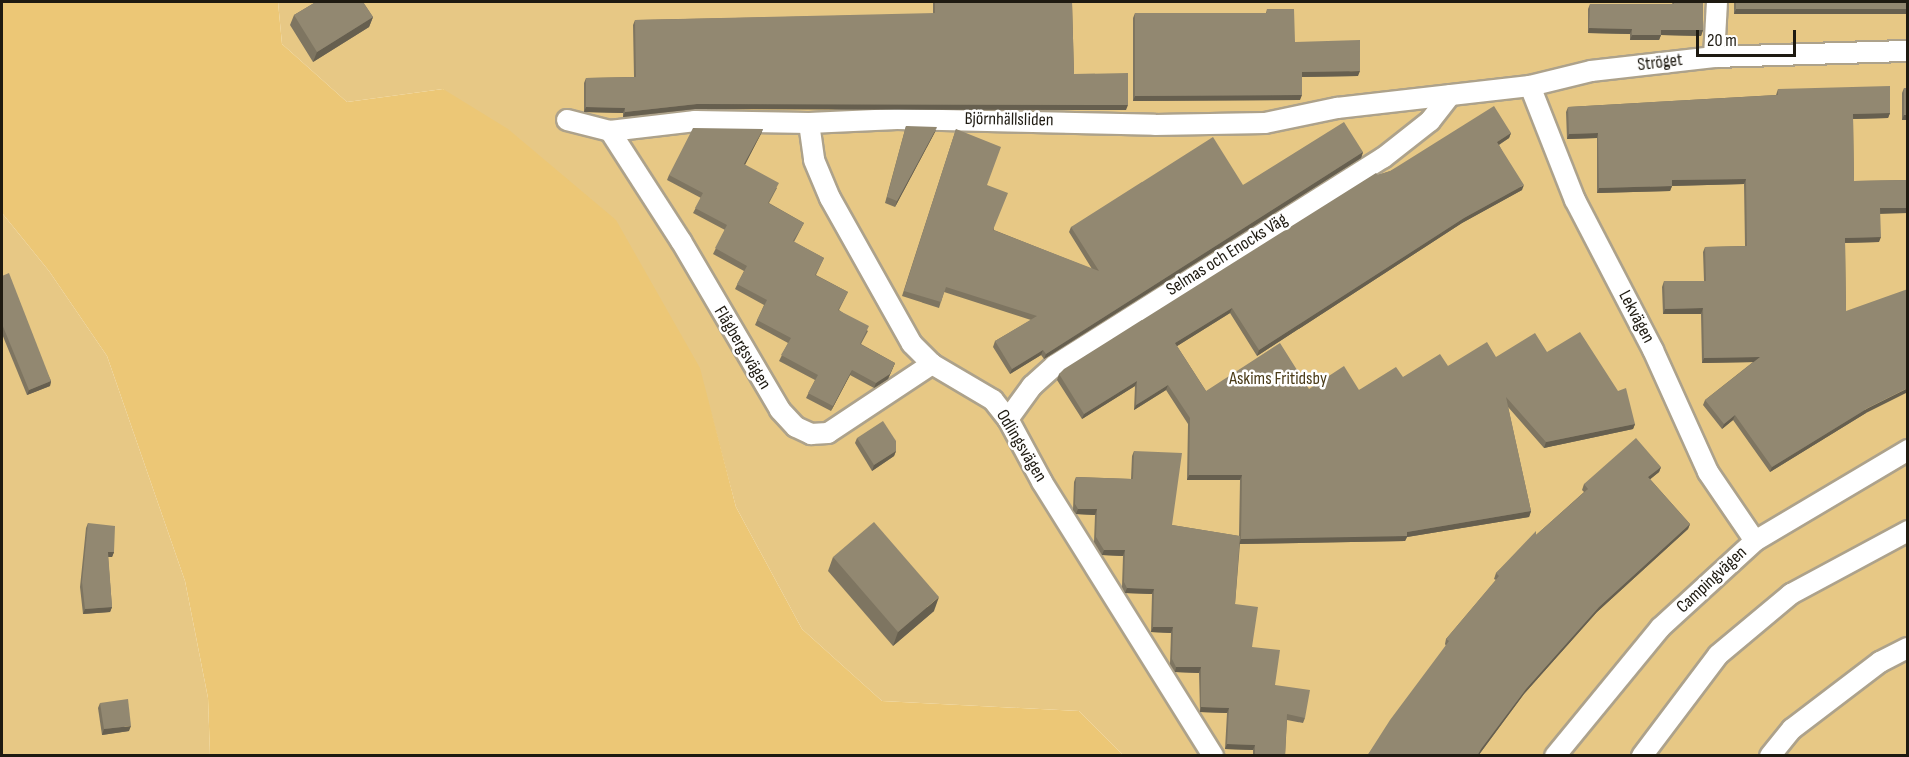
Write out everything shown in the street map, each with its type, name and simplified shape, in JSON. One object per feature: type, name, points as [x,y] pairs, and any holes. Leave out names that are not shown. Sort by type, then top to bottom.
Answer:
[{"type":"lane","points":[[1714,57],[1717,2]]},
{"type":"lane","name":"Ströget","points":[[1450,95],[1530,86],[1591,71],[1714,57],[1908,51]]},
{"type":"lane","name":"Lekvägen","points":[[1530,86],[1575,200],[1653,350],[1708,472],[1755,541]]},
{"type":"lane","name":"Björnhällsliden","points":[[567,120],[610,131],[695,122],[810,123],[957,119],[1222,125],[1265,123],[1337,108],[1450,95]]},
{"type":"lane","name":"Selmas och Enocks Väg","points":[[1008,419],[1032,386],[1055,365],[1383,158],[1430,121],[1450,95]]},
{"type":"lane","name":"Odlingsvägen","points":[[810,123],[814,160],[830,198],[912,344],[932,364],[993,400],[1008,419],[1042,482],[1214,756]]},
{"type":"lane","name":"Flågbergsvägen","points":[[610,131],[681,241],[780,410],[796,427],[811,434],[828,433],[932,364]]},
{"type":"lane","name":"Campingvägen","points":[[1555,756],[1660,627],[1755,541],[1908,450]]},
{"type":"lane","points":[[1642,756],[1718,655],[1791,594],[1908,531]]},
{"type":"lane","points":[[1770,756],[1791,729],[1880,662],[1908,648]]},
{"type":"green space","name":"Askims Fritidsby","points":[[278,2],[1907,2],[1907,755],[1123,755],[1079,711],[882,701],[802,629],[736,507],[699,368],[443,89],[347,102],[282,44]]},
{"type":"green space","points":[[2,213],[49,271],[107,356],[185,581],[208,698],[210,755],[2,755]]},
{"type":"shaded area","points":[[2,2],[278,2],[282,44],[347,102],[443,89],[508,129],[616,220],[700,368],[736,507],[802,629],[882,701],[1079,711],[1123,755],[210,755],[208,698],[185,581],[107,356],[49,271],[2,213]]},
{"type":"building","points":[[316,2],[363,2],[373,17],[317,52],[294,15]]},
{"type":"building","points":[[935,2],[1072,2],[1074,74],[1128,73],[1128,105],[697,104],[625,112],[625,108],[586,107],[586,78],[636,77],[635,20],[935,13]]},
{"type":"building","points":[[1674,2],[1703,2],[1703,30],[1661,30],[1661,35],[1632,35],[1632,29],[1589,28],[1590,4],[1674,4]]},
{"type":"building","points":[[1736,2],[1908,2],[1908,9],[1736,9]]},
{"type":"building","points":[[1267,9],[1294,9],[1295,42],[1360,40],[1360,71],[1302,72],[1302,95],[1135,96],[1135,13],[1267,13]]},
{"type":"building","points":[[1890,86],[1890,113],[1853,114],[1854,181],[1908,180],[1908,208],[1880,208],[1881,237],[1845,238],[1846,311],[1908,289],[1908,388],[1868,408],[1772,467],[1735,415],[1724,424],[1705,400],[1760,357],[1704,358],[1703,308],[1665,309],[1664,281],[1706,281],[1705,247],[1747,246],[1746,179],[1672,180],[1672,186],[1599,188],[1598,133],[1569,134],[1568,107],[1778,95],[1778,89]]},
{"type":"building","points":[[1904,88],[1908,88],[1908,115],[1904,115]]},
{"type":"building","points":[[1494,106],[1511,133],[1497,142],[1524,185],[1464,218],[1259,350],[1232,308],[1175,343],[1206,391],[1280,343],[1309,389],[1344,366],[1359,390],[1396,367],[1403,377],[1440,354],[1448,366],[1487,342],[1496,357],[1535,333],[1547,352],[1580,332],[1618,391],[1626,388],[1635,424],[1546,442],[1506,397],[1531,511],[1407,532],[1407,536],[1241,539],[1242,475],[1189,475],[1190,418],[1168,385],[1136,405],[1137,381],[1084,414],[1059,374],[1064,369],[1376,173],[1378,175],[1390,171]]},
{"type":"building","points":[[1344,122],[1363,152],[1046,354],[1043,350],[1012,369],[995,341],[1037,316],[946,287],[941,302],[904,291],[956,129],[1001,147],[987,185],[1008,193],[993,230],[1099,271],[1071,227],[1213,137],[1243,185]]},
{"type":"building","points":[[906,126],[937,127],[897,201],[887,197]]},
{"type":"building","points":[[693,128],[763,129],[744,164],[779,183],[768,203],[804,223],[793,241],[824,258],[815,275],[848,292],[838,310],[869,326],[860,344],[895,363],[890,374],[876,383],[852,370],[833,406],[808,393],[818,375],[781,355],[791,338],[757,320],[767,300],[737,284],[747,266],[715,248],[727,225],[695,208],[703,193],[669,175]]},
{"type":"building","points":[[9,273],[51,381],[29,390],[2,324],[2,276]]},
{"type":"building","points":[[883,421],[896,441],[896,451],[874,465],[857,438]]},
{"type":"building","points":[[1636,438],[1661,467],[1648,477],[1690,524],[1599,607],[1526,689],[1477,756],[1367,756],[1390,720],[1449,641],[1446,639],[1499,576],[1496,573],[1536,531],[1536,535],[1588,489],[1584,484]]},
{"type":"building","points":[[1134,451],[1182,453],[1172,525],[1240,536],[1235,604],[1258,607],[1252,647],[1280,650],[1275,685],[1310,690],[1305,718],[1287,714],[1285,756],[1255,756],[1255,745],[1227,744],[1229,708],[1201,707],[1201,667],[1176,667],[1172,659],[1173,627],[1153,627],[1154,589],[1127,588],[1124,582],[1125,550],[1104,550],[1096,537],[1097,509],[1078,509],[1075,504],[1076,477],[1133,479]]},
{"type":"building","points":[[874,522],[939,597],[898,632],[833,557]]},
{"type":"building","points":[[88,523],[115,526],[114,552],[108,552],[112,607],[85,609],[82,582]]},
{"type":"building","points":[[128,699],[131,726],[104,729],[100,703]]}]
